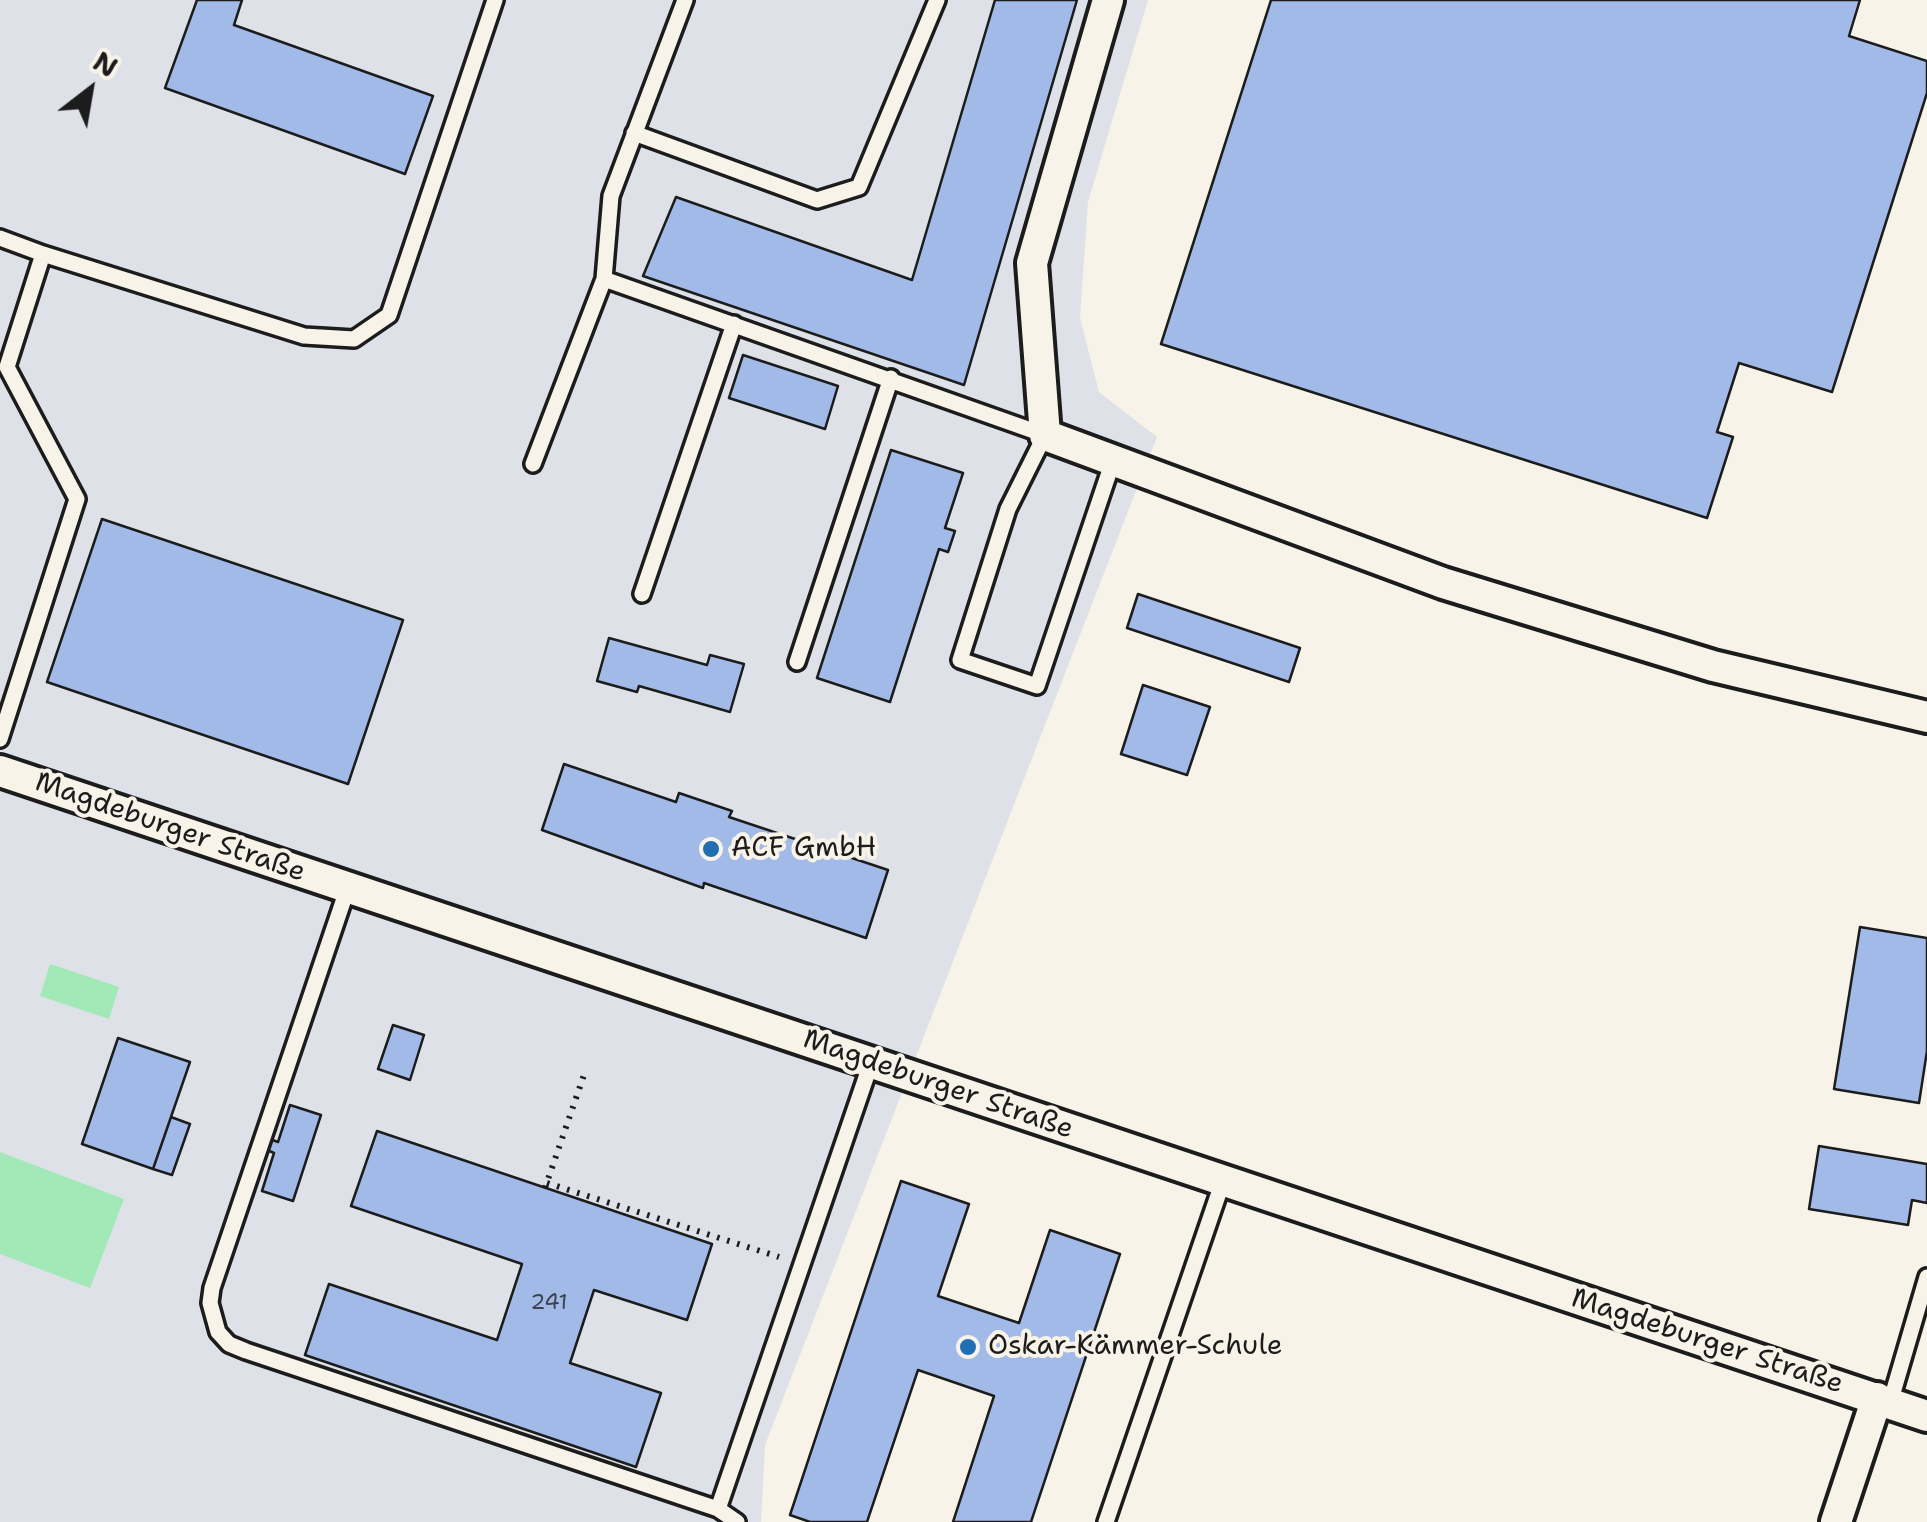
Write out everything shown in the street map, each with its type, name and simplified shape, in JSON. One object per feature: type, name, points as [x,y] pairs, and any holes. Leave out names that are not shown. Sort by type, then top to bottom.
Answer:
[{"type":"street","points":[[1108,0],[1032,263],[1045,435],[1462,588],[1713,666],[1927,718]]},
{"type":"street","name":"Magdeburger Straße","points":[[0,771],[1927,1416]]},
{"type":"street","name":"Magdeburger Straße","points":[[1836,1522],[1883,1401]]},
{"type":"lane","points":[[0,238],[304,336],[354,339],[389,315],[495,0]]},
{"type":"lane","points":[[532,464],[604,279],[611,196],[685,0]]},
{"type":"lane","points":[[634,133],[817,200],[859,187],[937,0]]},
{"type":"lane","points":[[0,738],[76,500],[8,367],[43,254]]},
{"type":"lane","points":[[604,279],[1045,435],[1008,509],[960,660],[1036,686],[1113,461]]},
{"type":"lane","points":[[642,594],[734,324]]},
{"type":"lane","points":[[797,662],[891,378]]},
{"type":"lane","points":[[348,887],[212,1288],[212,1320],[218,1332],[230,1344],[246,1351],[718,1509],[737,1522]]},
{"type":"lane","points":[[718,1509],[871,1063]]},
{"type":"lane","points":[[1106,1522],[1223,1181]]},
{"type":"lane","points":[[1883,1401],[1927,1277]]},
{"type":"path","points":[[585,1072],[546,1185],[801,1264]]},
{"type":"shaded area","points":[[0,0],[1148,0],[1088,202],[1080,318],[1099,392],[1157,437],[765,1445],[761,1522],[0,1522]]},
{"type":"green space","points":[[50,964],[119,987],[109,1019],[40,996]]},
{"type":"green space","points":[[0,1152],[124,1199],[90,1288],[0,1254]]},
{"type":"building","points":[[197,0],[242,0],[234,25],[433,96],[405,174],[165,88]]},
{"type":"building","points":[[995,0],[1077,0],[964,385],[643,276],[676,197],[912,280]]},
{"type":"building","points":[[1271,0],[1860,0],[1849,36],[1927,61],[1927,93],[1832,392],[1739,363],[1717,432],[1733,437],[1707,518],[1161,344]]},
{"type":"building","points":[[743,355],[838,386],[825,429],[729,398]]},
{"type":"building","points":[[891,450],[963,473],[945,528],[955,531],[948,552],[939,549],[890,702],[817,678]]},
{"type":"building","points":[[102,519],[403,620],[348,784],[47,682]]},
{"type":"building","points":[[1138,594],[1300,648],[1289,682],[1127,628]]},
{"type":"building","points":[[609,638],[707,665],[710,655],[744,664],[730,712],[639,686],[637,692],[597,681]]},
{"type":"building","points":[[1143,685],[1210,707],[1187,775],[1121,754]]},
{"type":"building","name":"ACF GmbH","points":[[564,764],[676,802],[679,793],[732,811],[729,817],[888,870],[866,938],[704,883],[703,888],[542,830]]},
{"type":"building","points":[[1860,927],[1927,938],[1927,1051],[1919,1103],[1834,1089]]},
{"type":"building","points":[[393,1025],[424,1035],[410,1080],[378,1069]]},
{"type":"building","points":[[118,1038],[190,1062],[153,1169],[82,1144]]},
{"type":"building","points":[[290,1105],[321,1115],[293,1201],[262,1191],[274,1153],[267,1150],[270,1139],[278,1142]]},
{"type":"building","points":[[171,1117],[190,1124],[172,1175],[153,1169]]},
{"type":"building","points":[[377,1131],[712,1244],[687,1320],[594,1290],[570,1363],[661,1393],[636,1467],[305,1355],[329,1284],[497,1340],[522,1264],[351,1206]]},
{"type":"building","points":[[1819,1146],[1927,1164],[1927,1203],[1912,1200],[1908,1225],[1809,1209]]},
{"type":"building","name":"Oskar-Kämmer-Schule","points":[[901,1181],[969,1204],[938,1296],[1019,1323],[1050,1230],[1120,1254],[1031,1522],[953,1522],[994,1396],[918,1370],[867,1522],[810,1522],[790,1515]]},
{"type":"place","name":"ACF GmbH","points":[[711,849]]},
{"type":"place","name":"Oskar-Kämmer-Schule","points":[[968,1347]]}]
